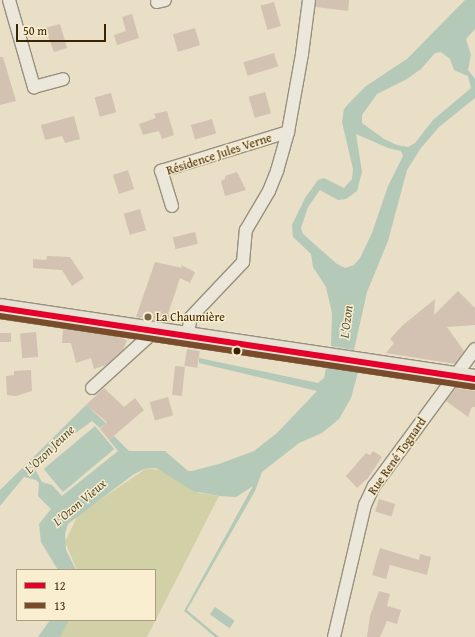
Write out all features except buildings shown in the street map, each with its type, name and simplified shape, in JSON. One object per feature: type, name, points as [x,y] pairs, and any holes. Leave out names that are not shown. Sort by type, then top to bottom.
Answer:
[{"type":"main road","points":[[0,308],[475,379]]},
{"type":"street","points":[[8,0],[34,87],[63,79]]},
{"type":"street","name":"Résidence Jules Verne","points":[[188,336],[191,317],[243,262],[246,230],[269,191],[288,132],[302,54],[309,0]]},
{"type":"street","name":"Résidence Jules Verne","points":[[172,206],[161,171],[288,132]]},
{"type":"street","points":[[92,388],[147,338],[149,331]]},
{"type":"street","name":"Rue René Tognard","points":[[334,637],[365,505],[374,486],[475,349]]},
{"type":"green space","points":[[147,468],[164,471],[199,493],[219,496],[156,619],[156,569],[77,569],[65,542],[78,515]]},
{"type":"green space","points":[[66,621],[155,621],[147,637],[54,637]]},
{"type":"water","name":"L'Ozon","points":[[465,0],[475,0],[475,29],[466,39],[471,55],[468,70],[475,79],[475,98],[439,127],[421,148],[407,170],[388,241],[367,292],[354,350],[331,346],[332,313],[326,287],[313,267],[311,254],[293,237],[292,225],[305,198],[318,180],[324,178],[344,188],[352,179],[353,169],[342,122],[344,109],[366,86],[407,59]],"holes":[[[441,52],[450,59],[454,70],[468,76],[471,88],[433,120],[415,143],[408,147],[397,145],[384,139],[362,123],[362,115],[377,94],[407,79],[421,69],[435,53]],[[356,134],[388,148],[401,151],[403,156],[388,186],[372,233],[360,258],[354,265],[345,268],[337,264],[303,234],[301,228],[308,207],[320,190],[338,200],[346,199],[357,191],[362,172]]]},
{"type":"water","points":[[199,358],[318,383],[324,378],[326,368],[358,372],[351,398],[339,419],[322,433],[299,443],[262,472],[255,491],[187,610],[219,637],[215,637],[184,611],[253,486],[236,497],[219,496],[193,491],[156,468],[147,468],[134,474],[68,524],[65,534],[66,550],[76,569],[57,569],[41,542],[39,524],[51,509],[38,496],[39,483],[36,480],[24,477],[0,506],[0,490],[86,405],[106,423],[100,428],[92,421],[70,437],[35,469],[42,482],[52,485],[62,496],[118,451],[109,440],[114,436],[129,451],[165,451],[188,471],[192,471],[219,464],[254,451],[277,433],[317,391],[199,363]]},
{"type":"water","points":[[95,426],[114,449],[63,492],[44,469]]},
{"type":"water","points":[[215,607],[235,621],[229,628],[210,614]]},
{"type":"water","points":[[49,621],[68,621],[60,637],[38,637]]},
{"type":"transit line","name":"12","points":[[0,308],[475,379]]},
{"type":"transit line","name":"13","points":[[0,316],[474,387]]},
{"type":"place","name":"La Chaumière","points":[[148,317]]},
{"type":"water label","name":"L'Ozon Jeune","points":[[50,450]]},
{"type":"water label","name":"L'Ozon Vieux","points":[[80,503]]}]
